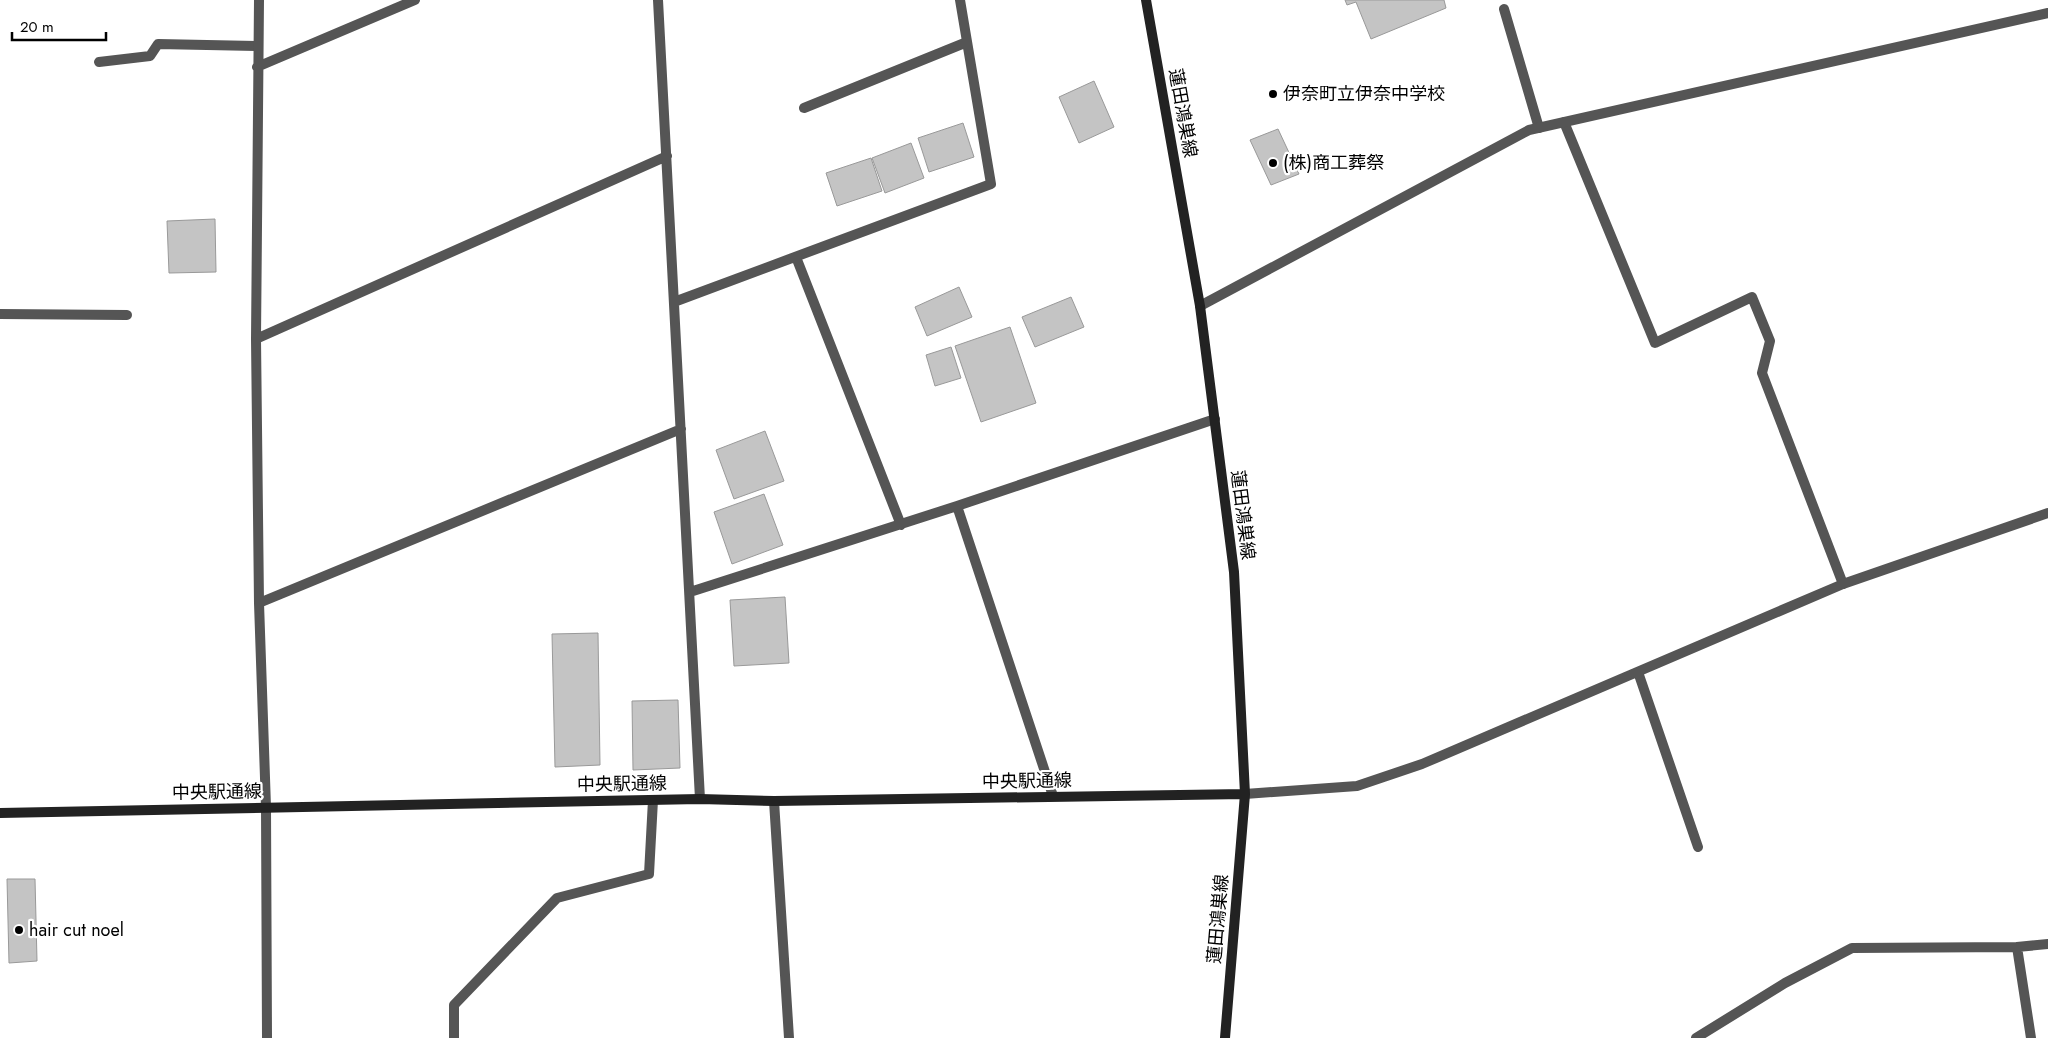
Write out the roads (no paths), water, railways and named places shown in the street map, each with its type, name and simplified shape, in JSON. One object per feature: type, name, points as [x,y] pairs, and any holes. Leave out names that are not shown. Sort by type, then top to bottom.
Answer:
[{"type":"street","points":[[259,0],[257,46],[256,339],[259,604],[266,807],[267,1038]]},
{"type":"street","points":[[257,68],[415,0]]},
{"type":"street","points":[[658,0],[700,799]]},
{"type":"street","points":[[674,302],[990,184],[960,0]]},
{"type":"street","name":"蓮田鴻巣線","points":[[1146,0],[1200,306],[1234,572],[1245,794],[1225,1038]]},
{"type":"street","points":[[1504,9],[1539,128]]},
{"type":"street","points":[[1200,306],[1520,135],[1539,128],[2048,13]]},
{"type":"street","points":[[804,108],[967,42]]},
{"type":"street","points":[[99,62],[150,56],[158,44],[257,46]]},
{"type":"street","points":[[1564,122],[1656,343],[1752,297],[1770,341],[1762,373],[1843,584]]},
{"type":"street","points":[[256,339],[667,156]]},
{"type":"street","points":[[796,257],[901,524]]},
{"type":"street","points":[[0,314],[127,315]]},
{"type":"street","points":[[690,592],[957,506],[1215,419]]},
{"type":"street","points":[[259,604],[681,429]]},
{"type":"street","points":[[957,506],[1053,796]]},
{"type":"street","points":[[1245,794],[1357,786],[1422,764],[1843,584],[2048,513]]},
{"type":"street","points":[[1638,672],[1698,847]]},
{"type":"street","name":"中央駅通線","points":[[0,812],[700,799],[774,801],[1245,794]]},
{"type":"street","points":[[454,1038],[454,1005],[557,898],[650,874],[652,800]]},
{"type":"street","points":[[774,801],[789,1038]]},
{"type":"street","points":[[1696,1038],[1785,984],[1852,948],[2017,947],[2048,944]]},
{"type":"street","points":[[2017,947],[2031,1038]]},
{"type":"place","name":"伊奈町立伊奈中学校","points":[[1273,94]]},
{"type":"place","name":"(株)商工葬祭","points":[[1273,163]]},
{"type":"place","name":"hair cut noel","points":[[19,930]]}]
